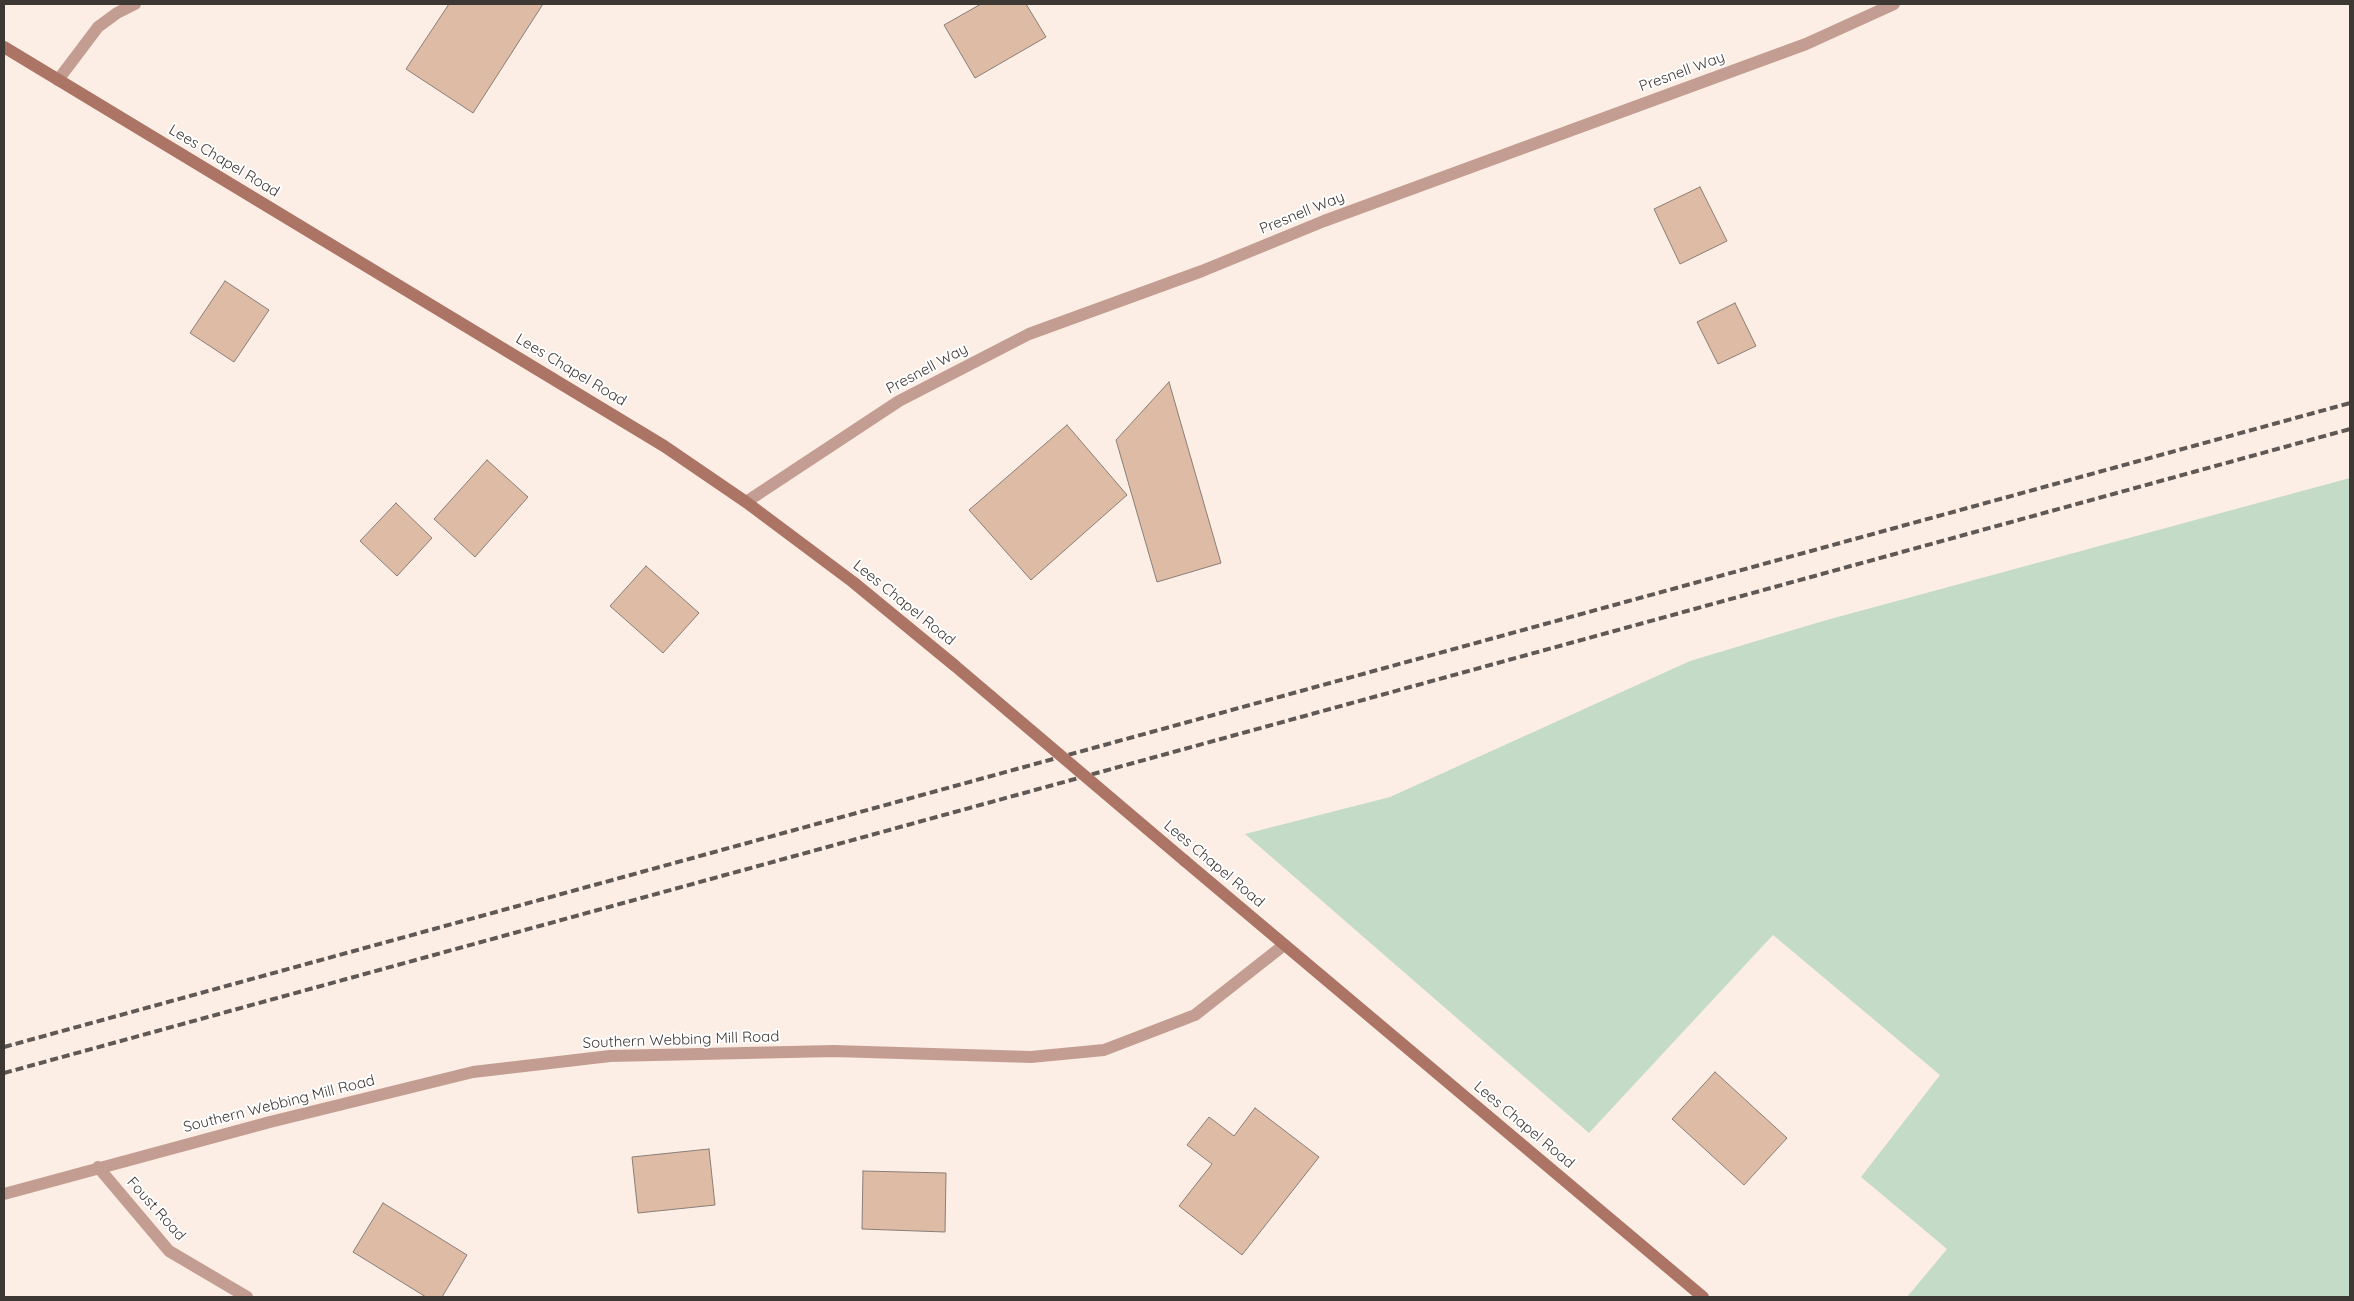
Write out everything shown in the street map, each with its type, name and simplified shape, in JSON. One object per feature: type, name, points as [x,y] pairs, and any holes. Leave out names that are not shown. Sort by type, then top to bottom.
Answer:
[{"type":"main road","name":"Lees Chapel Road","points":[[4,47],[664,446],[746,502],[853,582],[1703,1297]]},
{"type":"street","points":[[58,80],[98,27],[117,13],[136,4]]},
{"type":"street","name":"Presnell Way","points":[[746,502],[899,401],[1029,334],[1202,271],[1324,221],[1806,44],[1894,4]]},
{"type":"street","name":"Southern Webbing Mill Road","points":[[4,1194],[98,1167],[473,1072],[610,1056],[834,1051],[1031,1058],[1104,1050],[1195,1015],[1284,945]]},
{"type":"street","name":"Foust Road","points":[[98,1167],[169,1251],[247,1297]]},
{"type":"green space","points":[[2350,478],[2350,1297],[1907,1297],[1947,1249],[1861,1177],[1940,1075],[1773,935],[1589,1133],[1245,834],[1390,797],[1690,661],[1823,621]]},
{"type":"building","points":[[449,4],[543,4],[473,113],[406,69]]},
{"type":"building","points":[[981,4],[1026,4],[1046,37],[975,78],[944,25]]},
{"type":"building","points":[[1700,187],[1727,241],[1680,264],[1654,209]]},
{"type":"building","points":[[225,281],[269,310],[234,362],[190,333]]},
{"type":"building","points":[[1735,303],[1756,346],[1718,364],[1697,322]]},
{"type":"building","points":[[1169,382],[1221,563],[1157,582],[1116,440]]},
{"type":"building","points":[[1067,425],[1127,495],[1031,580],[969,510]]},
{"type":"building","points":[[487,460],[528,497],[475,557],[434,519]]},
{"type":"building","points":[[396,503],[432,538],[397,576],[360,541]]},
{"type":"building","points":[[646,566],[699,613],[663,653],[610,606]]},
{"type":"building","points":[[1715,1072],[1787,1138],[1744,1185],[1672,1119]]},
{"type":"building","points":[[1255,1108],[1319,1157],[1242,1255],[1179,1206],[1212,1164],[1187,1145],[1209,1117],[1234,1136]]},
{"type":"building","points":[[709,1149],[715,1205],[638,1213],[632,1157]]},
{"type":"building","points":[[863,1171],[946,1173],[945,1232],[862,1229]]},
{"type":"building","points":[[383,1203],[467,1255],[442,1297],[426,1297],[353,1252]]},
{"type":"railway","points":[[4,1047],[2350,403]]},
{"type":"railway","points":[[4,1073],[2350,429]]}]
